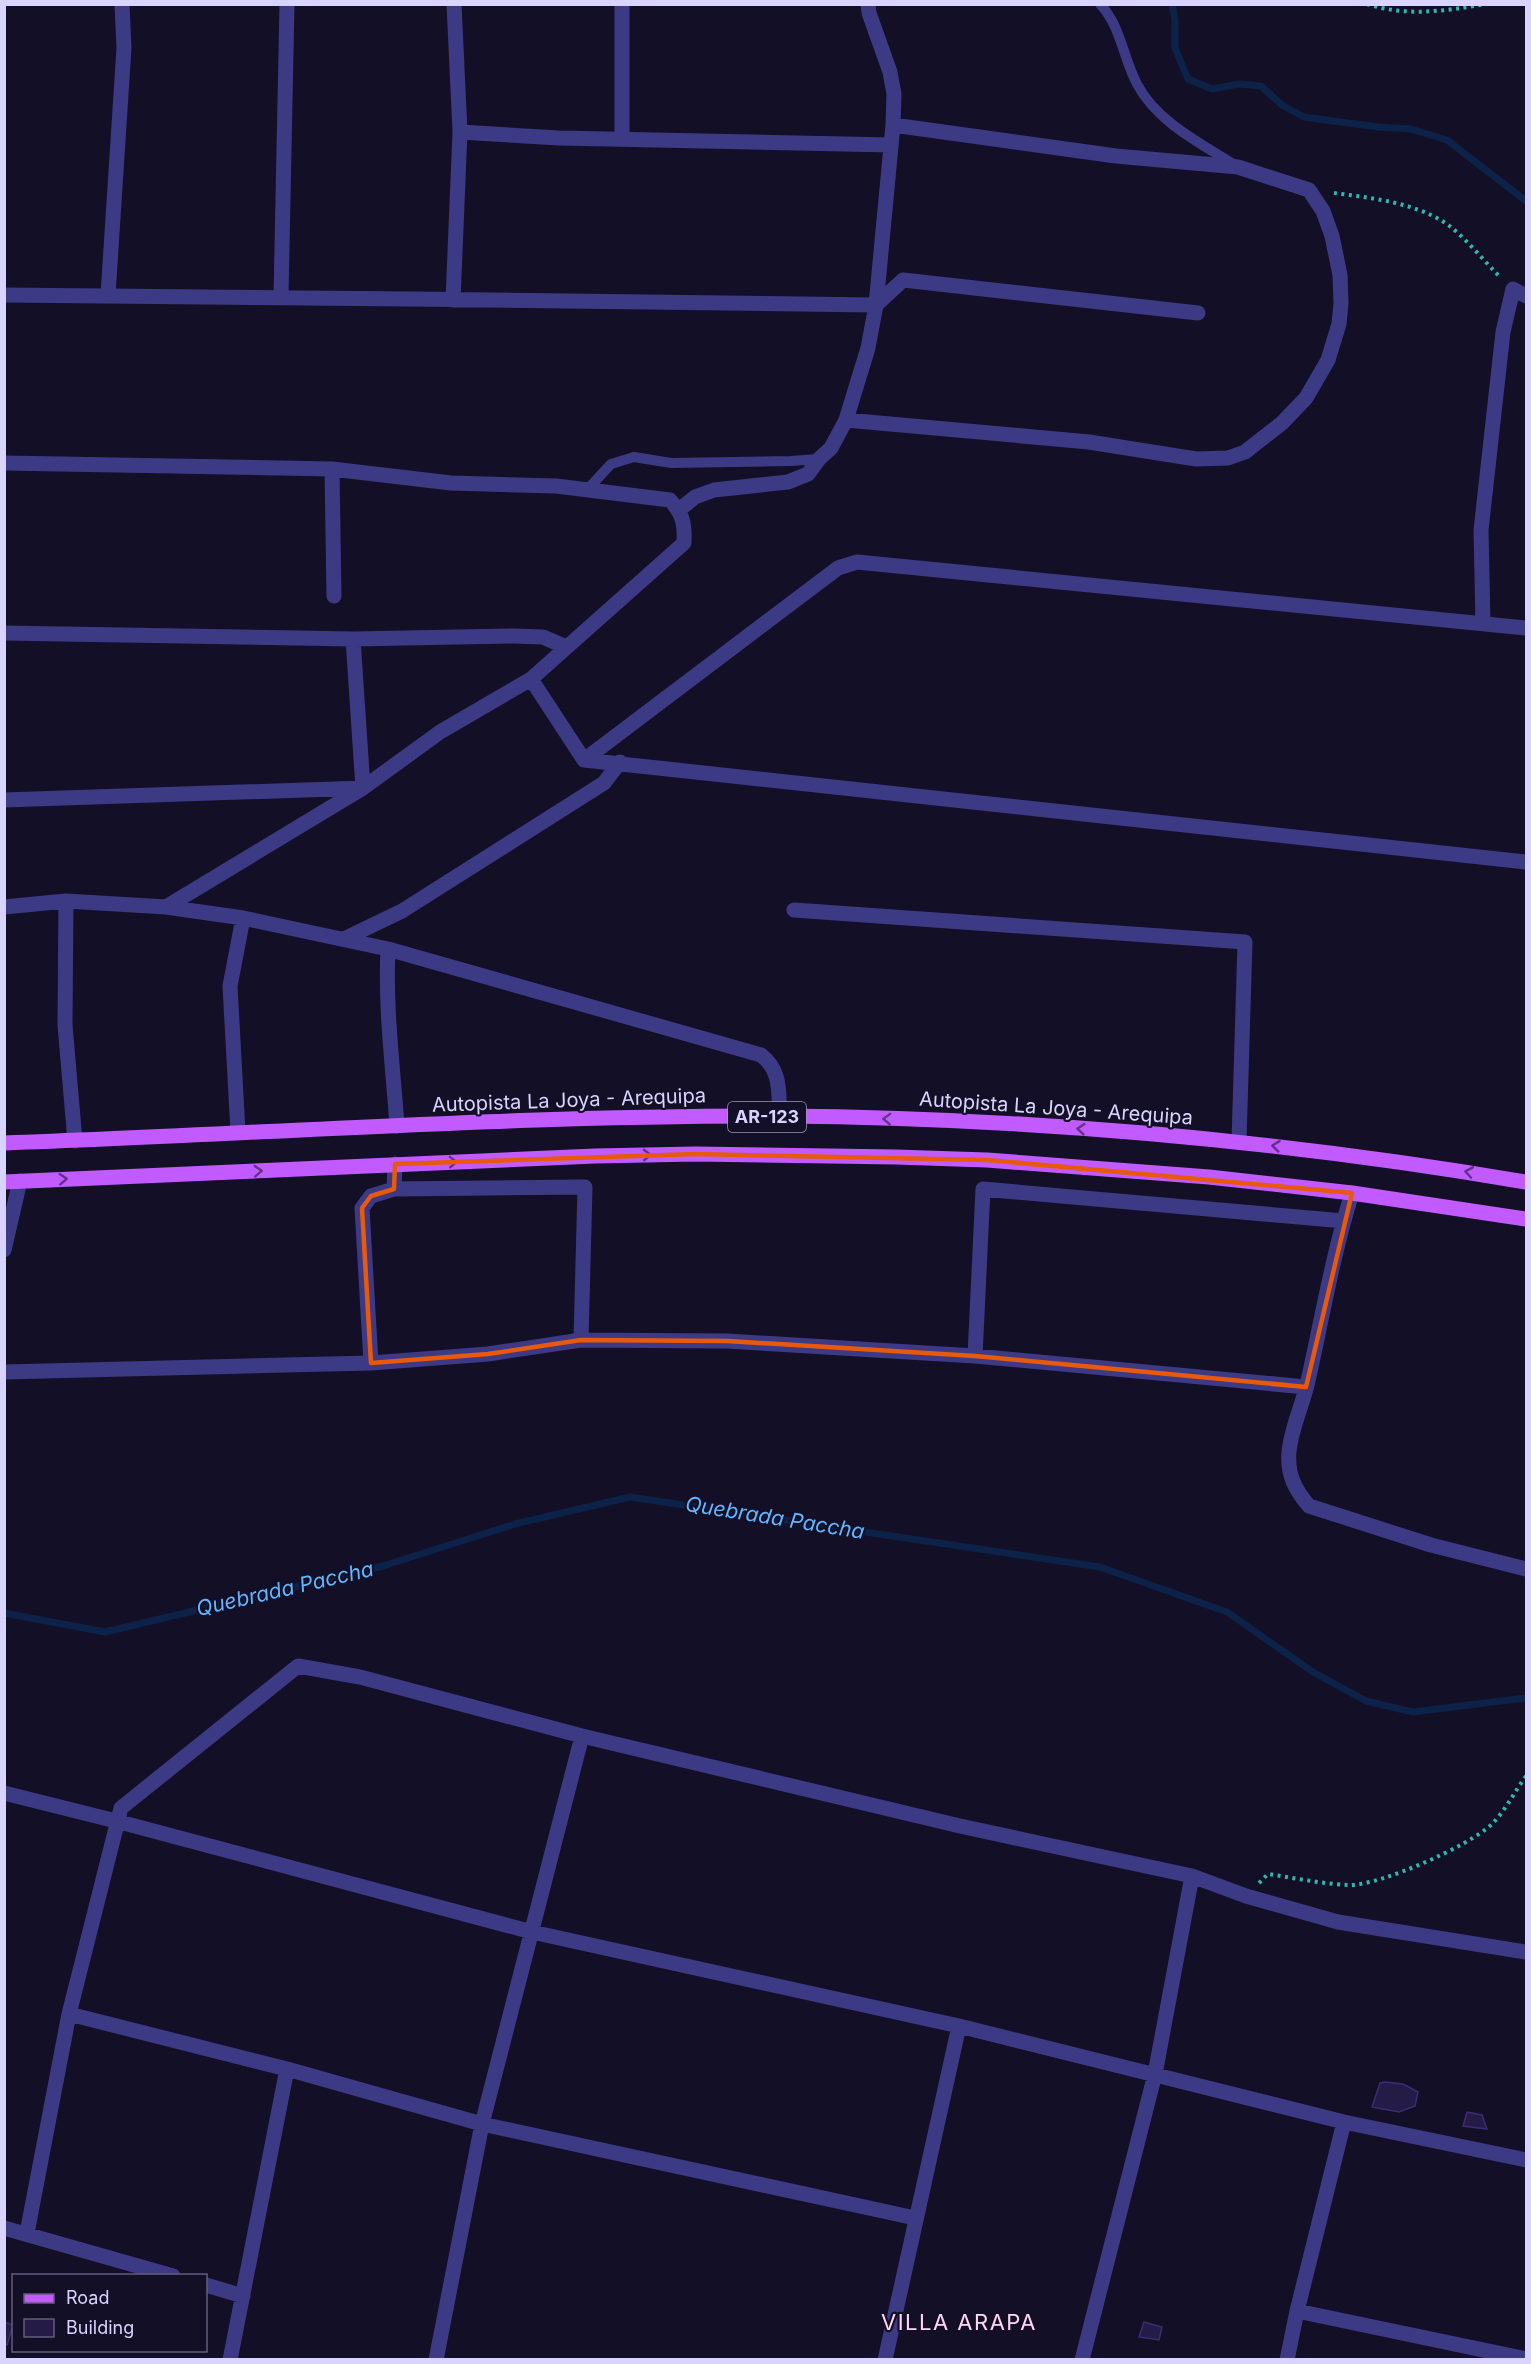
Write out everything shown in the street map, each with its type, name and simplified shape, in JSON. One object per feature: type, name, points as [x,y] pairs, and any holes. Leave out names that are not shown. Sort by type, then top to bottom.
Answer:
[{"type":"main road","name":"Autopista La Joya - Arequipa","points":[[4,1143],[397,1126],[780,1116],[1001,1123],[1239,1141],[1421,1164],[1527,1182]]},
{"type":"main road","name":"AR-123","points":[[12,1181],[595,1156],[695,1154],[987,1160],[1209,1177],[1352,1193],[1527,1220]]},
{"type":"street","points":[[108,295],[124,48],[122,4]]},
{"type":"street","points":[[281,296],[287,4]]},
{"type":"street","points":[[453,300],[460,132],[454,4]]},
{"type":"street","points":[[622,4],[622,138]]},
{"type":"street","points":[[679,510],[695,497],[714,490],[788,482],[808,474],[831,448],[846,420],[868,348],[876,305],[893,125],[894,94],[890,72],[869,13],[868,4]]},
{"type":"street","points":[[846,420],[1089,442],[1196,459],[1228,458],[1245,452],[1282,423],[1306,398],[1328,360],[1339,324],[1340,275],[1332,236],[1323,211],[1309,190],[1238,167],[1116,156],[893,125]]},
{"type":"street","points":[[460,132],[891,145]]},
{"type":"street","points":[[4,295],[281,296],[876,305],[903,280],[1198,313]]},
{"type":"street","points":[[1484,624],[1482,520],[1503,332],[1520,292]]},
{"type":"street","points":[[4,463],[332,469],[451,483],[556,486],[670,500],[679,510],[685,523],[684,543],[531,679],[440,732],[363,788],[166,907]]},
{"type":"street","points":[[332,469],[334,596]]},
{"type":"street","points":[[584,760],[838,568],[857,562],[1527,628]]},
{"type":"street","points":[[4,633],[353,639],[543,637],[566,646]]},
{"type":"street","points":[[353,639],[363,788]]},
{"type":"street","points":[[531,679],[584,760]]},
{"type":"street","points":[[584,760],[620,762],[1527,862]]},
{"type":"street","points":[[344,939],[402,911],[604,783],[620,762]]},
{"type":"street","points":[[4,800],[363,788]]},
{"type":"street","points":[[66,901],[65,1025],[75,1141]]},
{"type":"street","points":[[4,907],[66,901],[166,907],[243,918],[388,950],[761,1055],[771,1062],[777,1072],[780,1116]]},
{"type":"street","points":[[794,910],[1245,942],[1239,1141]]},
{"type":"street","points":[[238,1132],[230,986],[243,918]]},
{"type":"street","points":[[388,950],[386,990],[391,1029],[397,1126]]},
{"type":"street","points":[[394,1189],[395,1164]]},
{"type":"street","points":[[4,1250],[12,1181]]},
{"type":"street","points":[[371,1363],[362,1208],[371,1196],[394,1189],[585,1187],[581,1340]]},
{"type":"street","points":[[975,1356],[983,1190],[1344,1221]]},
{"type":"street","points":[[1352,1193],[1289,1451],[1290,1476],[1296,1491],[1309,1506],[1431,1545],[1527,1569]]},
{"type":"street","points":[[4,1372],[371,1363],[488,1354],[581,1340],[727,1341],[975,1356],[1306,1387]]},
{"type":"street","points":[[27,2233],[69,2014],[121,1808],[298,1666],[360,1677],[582,1736],[960,1826],[1192,1876],[1246,1896],[1338,1922],[1527,1952]]},
{"type":"street","points":[[436,2360],[482,2124],[582,1736]]},
{"type":"street","points":[[4,1793],[532,1932],[959,2025],[1344,2122],[1527,2160]]},
{"type":"street","points":[[1082,2360],[1155,2074],[1192,1876]]},
{"type":"street","points":[[69,2014],[287,2069],[482,2124],[915,2218]]},
{"type":"street","points":[[885,2360],[959,2025]]},
{"type":"street","points":[[230,2360],[287,2069]]},
{"type":"street","points":[[1287,2360],[1344,2122]]},
{"type":"street","points":[[4,2229],[27,2233],[166,2274]]},
{"type":"street","points":[[207,2285],[243,2296]]},
{"type":"street","points":[[1297,2311],[1521,2359]]},
{"type":"lane","points":[[1100,4],[1115,27],[1136,83],[1149,103],[1171,124],[1238,167]]},
{"type":"lane","points":[[587,490],[611,464],[634,457],[671,463],[819,459]]},
{"type":"path","points":[[1367,4],[1387,11],[1416,14],[1486,4]]},
{"type":"path","points":[[1309,190],[1403,206],[1432,215],[1453,228],[1520,292]]},
{"type":"path","points":[[1246,1896],[1268,1874],[1352,1885],[1390,1875],[1428,1861],[1472,1840],[1493,1823],[1527,1776]]},
{"type":"highlighted area","points":[[695,1154],[987,1160],[1352,1193],[1306,1387],[975,1356],[727,1341],[581,1340],[488,1354],[371,1363],[362,1208],[371,1196],[394,1189],[395,1164]]},
{"type":"building","points":[[1380,2083],[1403,2084],[1418,2092],[1415,2106],[1399,2112],[1372,2107]]},
{"type":"building","points":[[1467,2112],[1482,2115],[1487,2129],[1463,2126]]},
{"type":"building","points":[[4,2322],[12,2325],[12,2328],[7,2345],[4,2344]]},
{"type":"building","points":[[1144,2322],[1162,2327],[1159,2340],[1139,2337]]},
{"type":"waterway","points":[[1172,4],[1175,20],[1175,48],[1188,79],[1212,89],[1239,84],[1261,86],[1282,105],[1304,117],[1411,129],[1447,140],[1526,201]]},
{"type":"waterway","name":"Quebrada Paccha","points":[[4,1613],[105,1632],[383,1566],[515,1524],[630,1497],[1100,1567],[1227,1612],[1313,1672],[1366,1701],[1413,1712],[1526,1698]]},
{"type":"district","name":"VILLA ARAPA","points":[[959,2322]]}]
